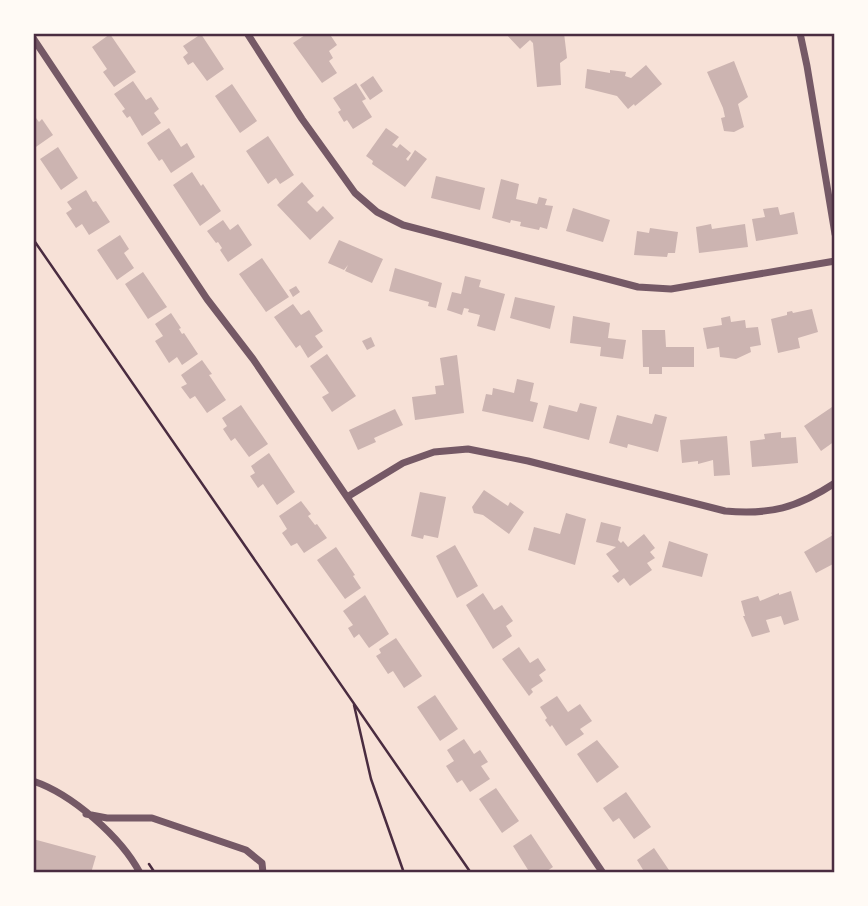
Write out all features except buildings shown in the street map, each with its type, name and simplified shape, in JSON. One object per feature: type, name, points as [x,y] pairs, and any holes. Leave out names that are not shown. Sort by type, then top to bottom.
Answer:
[{"type":"street","points":[[247,33],[302,119],[355,193],[377,212],[403,225],[638,287],[671,289],[835,261]]},
{"type":"street","points":[[800,33],[835,234]]},
{"type":"street","points":[[33,38],[207,299],[253,359],[603,873]]},
{"type":"street","points":[[347,496],[402,463],[434,452],[468,449],[528,461],[725,511],[754,513],[783,509],[810,499],[835,483]]},
{"type":"street","points":[[33,781],[66,799],[108,831],[134,861],[140,873]]},
{"type":"street","points":[[86,814],[107,818],[152,818],[246,850],[262,863],[263,873]]},
{"type":"path","points":[[33,239],[471,873]]},
{"type":"path","points":[[354,701],[371,779],[404,873]]}]
